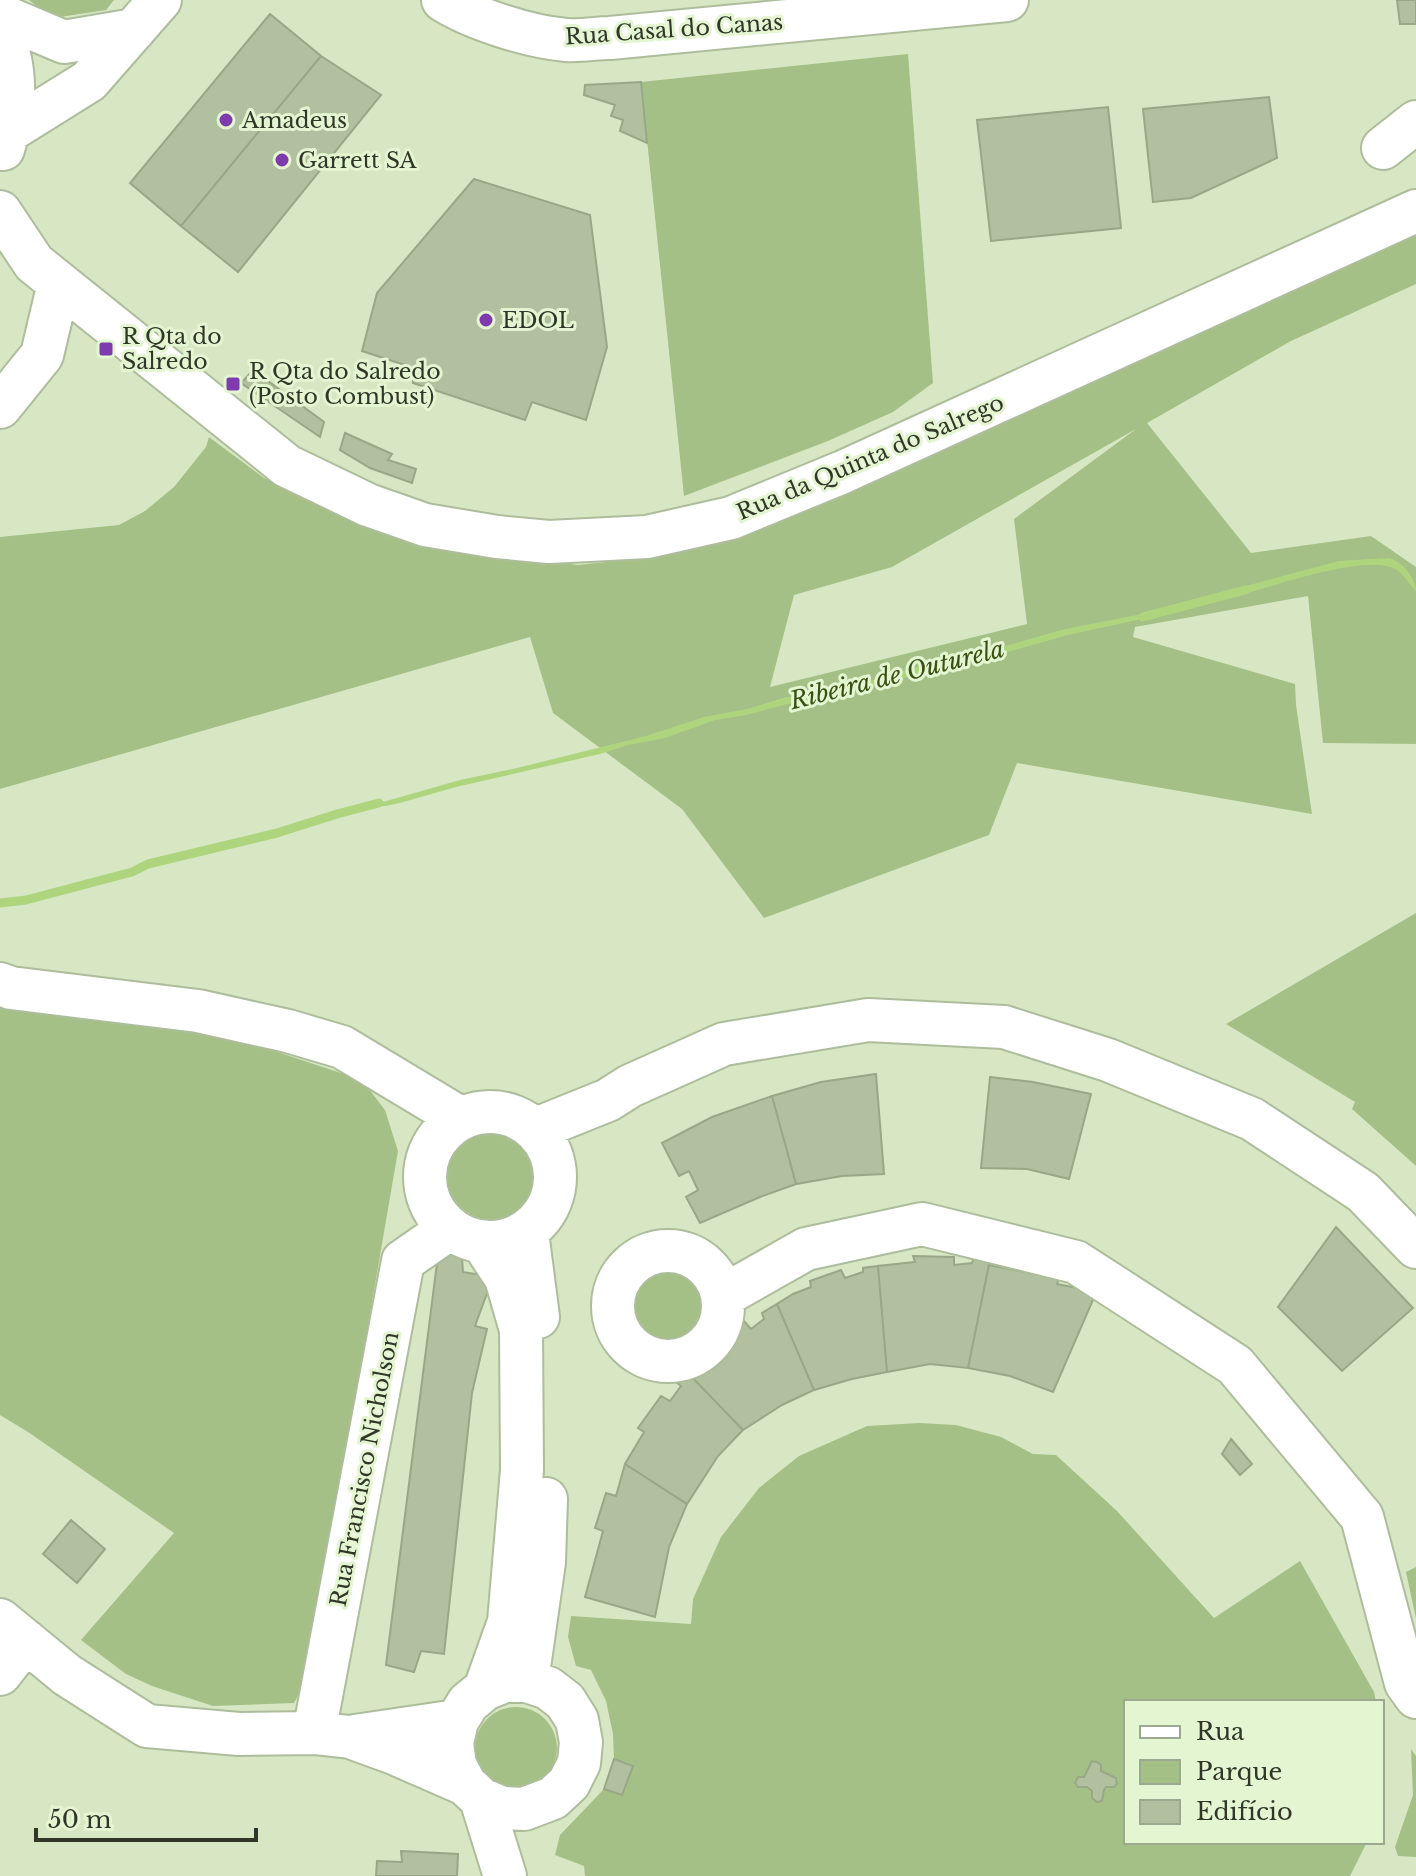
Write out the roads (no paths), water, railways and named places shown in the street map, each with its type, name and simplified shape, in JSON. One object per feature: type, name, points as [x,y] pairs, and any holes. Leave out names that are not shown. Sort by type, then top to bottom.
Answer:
[{"type":"street","name":"Rua Casal do Canas","points":[[443,0],[458,10],[481,18],[538,17],[567,40],[1007,0]]},
{"type":"street","points":[[0,15],[64,42],[147,15]]},
{"type":"street","points":[[5,145],[89,81],[147,15]]},
{"type":"street","points":[[0,30],[12,69],[14,100],[5,145]]},
{"type":"street","points":[[1383,148],[1416,122]]},
{"type":"street","name":"Rua da Quinta do Salrego","points":[[0,212],[31,266],[287,466],[368,505],[425,525],[549,542],[647,537],[731,518],[856,467],[1416,211]]},
{"type":"street","points":[[0,407],[42,355],[31,266]]},
{"type":"street","points":[[0,984],[11,988],[198,1011],[288,1031],[342,1047],[460,1118]]},
{"type":"street","points":[[536,1129],[608,1100],[630,1086],[724,1044],[868,1020],[1004,1027],[1108,1060],[1252,1119],[1363,1192],[1416,1247]]},
{"type":"street","points":[[386,1073],[427,1157]]},
{"type":"street","points":[[556,1168],[608,1100]]},
{"type":"street","points":[[466,1236],[506,1241],[527,1232],[549,1207],[556,1185],[556,1168],[549,1146],[536,1129],[517,1116],[493,1111],[460,1118],[442,1132],[427,1157],[424,1179],[429,1202],[506,1278],[521,1330],[522,1470],[509,1622],[485,1689]]},
{"type":"street","points":[[723,1296],[806,1249],[922,1224],[1076,1262],[1235,1365],[1362,1517],[1406,1683],[1416,1697]]},
{"type":"street","points":[[527,1232],[549,1404],[544,1562],[527,1681]]},
{"type":"street","name":"Rua Francisco Nicholson","points":[[332,1735],[403,1261],[466,1236]]},
{"type":"street","points":[[0,1674],[13,1630],[67,1675],[147,1726],[239,1734],[332,1735],[457,1721]]},
{"type":"street","points":[[332,1735],[394,1753],[473,1792],[502,1808],[524,1809],[553,1798],[569,1783],[579,1763],[581,1742],[577,1720],[565,1701],[548,1688],[527,1681],[505,1681],[485,1689],[468,1703],[457,1721],[452,1743],[455,1765],[473,1792],[508,1876]]},
{"type":"street","points":[[508,1876],[524,1809]]},
{"type":"water","points":[[1389,558],[1407,571],[1416,591],[1398,571],[1381,565],[1341,568],[1237,596],[1235,589],[1339,561]]},
{"type":"water","points":[[1153,612],[1155,616],[810,701],[715,720],[665,738],[400,803],[369,806],[460,780],[646,736],[704,717],[874,680],[1065,629]]},
{"type":"waterway","name":"Ribeira de Outurela","points":[[1143,617],[1245,590]]},
{"type":"waterway","points":[[0,903],[26,900],[379,803]]},
{"type":"place","name":"Amadeus","points":[[226,120]]},
{"type":"place","name":"Garrett SA","points":[[282,160]]},
{"type":"place","name":"EDOL","points":[[486,320]]},
{"type":"place","name":"R Qta do Salredo","points":[[106,349]]},
{"type":"place","name":"R Qta do Salredo (Posto Combust)","points":[[233,384]]}]
